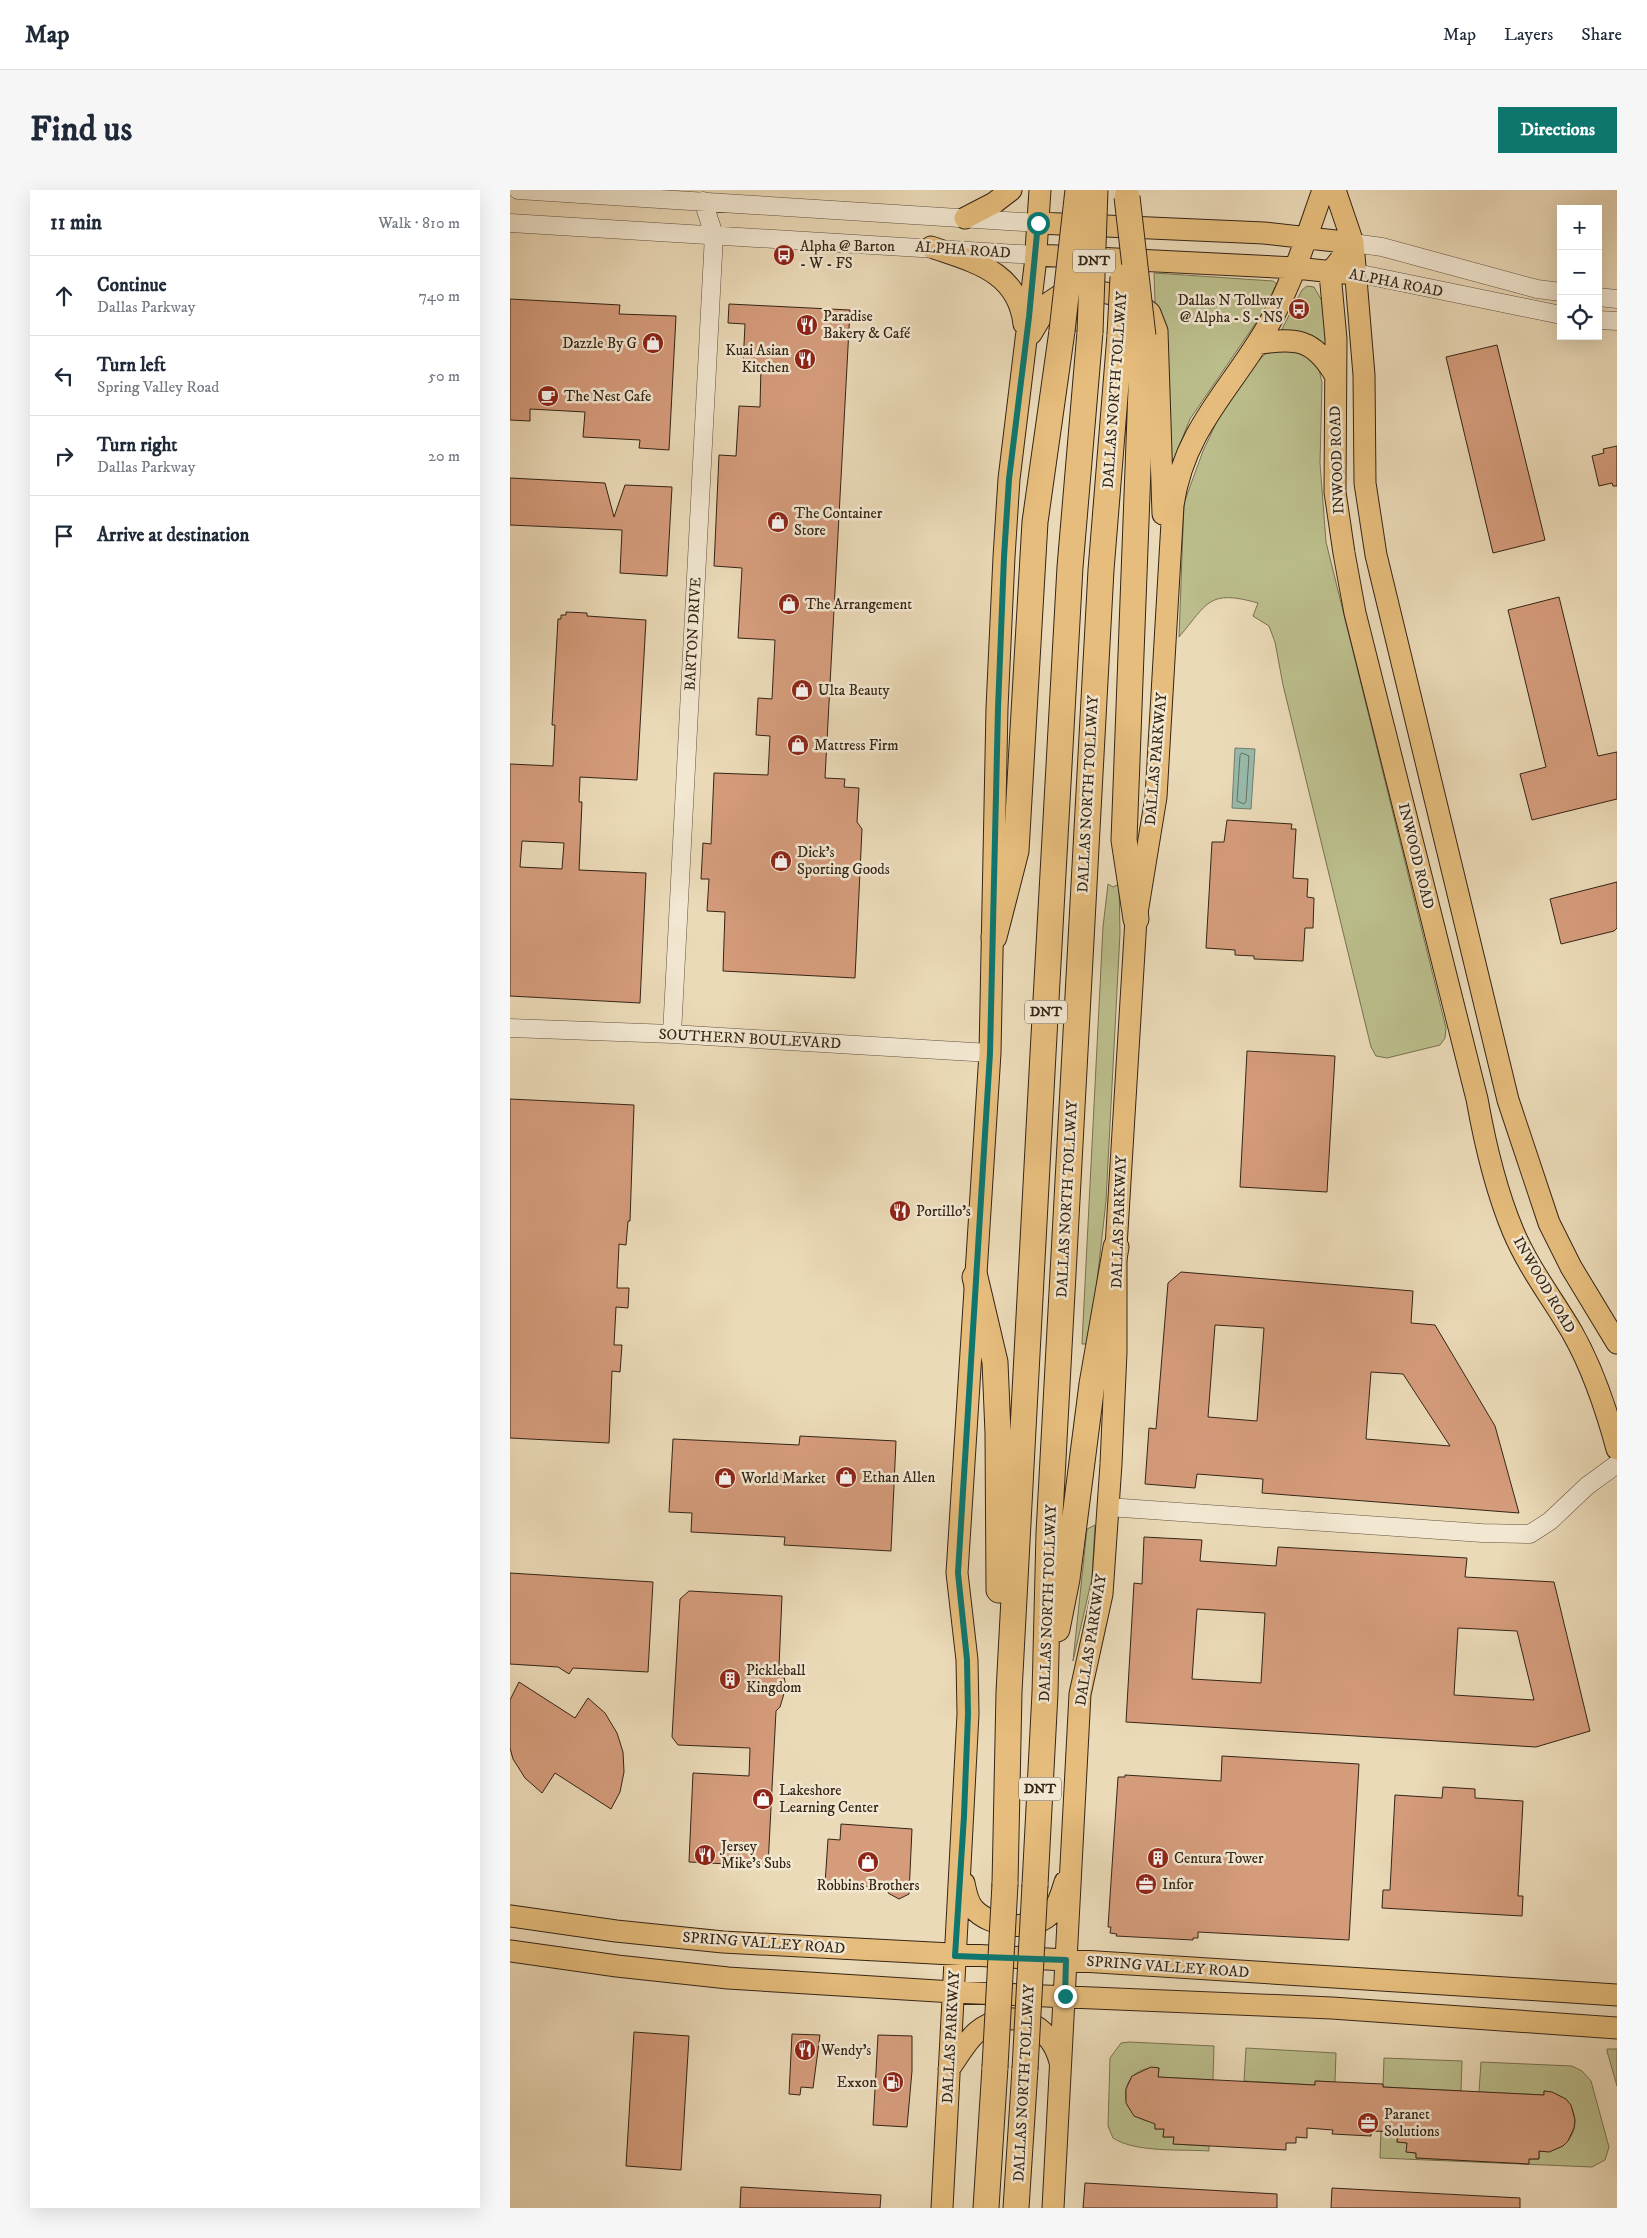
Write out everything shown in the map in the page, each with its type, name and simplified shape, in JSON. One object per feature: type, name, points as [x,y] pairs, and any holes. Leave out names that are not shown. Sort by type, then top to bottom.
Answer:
[{"type":"highway","points":[[994,937],[1016,851],[1035,522],[1062,330],[1078,190]]},
{"type":"highway","name":"DALLAS NORTH TOLLWAY","points":[[986,2208],[1005,1884],[1009,1692],[1070,577],[1090,332],[1095,190]]},
{"type":"highway","name":"DALLAS NORTH TOLLWAY","points":[[1016,2208],[1045,1693],[1049,1533],[1100,580],[1132,335],[1126,194]]},
{"type":"highway","points":[[1132,335],[1124,840],[1136,919]]},
{"type":"highway","points":[[1045,1693],[1067,1579],[1092,1384],[1116,1247]]},
{"type":"highway","points":[[975,1276],[995,1362],[998,1433],[999,1642],[1009,1692]]},
{"type":"main road","points":[[965,218],[994,203],[1011,190]]},
{"type":"main road","name":"DALLAS PARKWAY","points":[[942,2208],[968,1714],[967,1660],[958,1573],[990,1053],[998,708],[1004,557],[1009,479],[1036,255],[1040,190]]},
{"type":"main road","points":[[1296,268],[1323,190]]},
{"type":"main road","name":"INWOOD ROAD","points":[[1335,190],[1353,243],[1364,375],[1366,483],[1376,555],[1508,1100],[1549,1224],[1571,1267],[1617,1343]]},
{"type":"main road","name":"ALPHA ROAD","points":[[1038,223],[1264,233],[1353,243]]},
{"type":"main road","points":[[1330,273],[1353,243]]},
{"type":"main road","points":[[931,247],[974,262],[990,270],[1006,282],[1017,296],[1026,343]]},
{"type":"main road","name":"ALPHA ROAD","points":[[1036,255],[1296,268],[1330,273],[1356,273]]},
{"type":"main road","name":"DALLAS PARKWAY","points":[[1053,2208],[1080,1694],[1102,1594],[1116,1352],[1116,1247],[1136,919],[1156,797],[1176,482],[1186,452],[1211,408],[1257,344],[1274,315],[1296,268]]},
{"type":"main road","name":"INWOOD ROAD","points":[[1330,273],[1336,339],[1335,492],[1355,613],[1492,1170],[1513,1231],[1530,1266],[1572,1333],[1597,1382],[1617,1449]]},
{"type":"main road","points":[[1026,343],[1050,302],[1068,290],[1094,291],[1130,297],[1150,313],[1157,331],[1161,488],[1171,553]]},
{"type":"main road","points":[[1257,344],[1282,340],[1304,342],[1321,356],[1335,375]]},
{"type":"main road","points":[[1355,613],[1387,605]]},
{"type":"main road","points":[[1465,1054],[1496,1046]]},
{"type":"main road","points":[[962,1855],[967,1898],[973,1908],[990,1920],[1009,1924],[1037,1923],[1053,1912],[1062,1894],[1072,1861]]},
{"type":"main road","name":"SPRING VALLEY ROAD","points":[[510,1916],[616,1931],[723,1942],[955,1956],[1066,1960],[1617,1995]]},
{"type":"main road","points":[[723,1942],[728,1978]]},
{"type":"main road","points":[[510,1951],[728,1978],[953,1992],[1483,2017],[1607,2027]]},
{"type":"main road","points":[[1483,2017],[1559,2009],[1570,2002],[1574,1992]]},
{"type":"main road","points":[[1607,2027],[1598,2014],[1604,2008],[1617,2008]]},
{"type":"main road","points":[[949,2069],[976,2032],[990,2023],[1015,2019],[1034,2024],[1044,2032],[1057,2048],[1061,2065]]},
{"type":"street","name":"ALPHA ROAD","points":[[518,190],[1038,223]]},
{"type":"street","points":[[703,201],[714,235]]},
{"type":"street","points":[[714,235],[730,203]]},
{"type":"street","name":"ALPHA ROAD","points":[[510,223],[931,247],[1036,255]]},
{"type":"street","name":"BARTON DRIVE","points":[[672,1034],[714,235]]},
{"type":"street","name":"ALPHA ROAD","points":[[1353,243],[1382,247],[1537,289],[1557,292]]},
{"type":"street","name":"ALPHA ROAD","points":[[1356,273],[1557,314]]},
{"type":"street","points":[[1602,297],[1617,299]]},
{"type":"street","points":[[1602,320],[1617,321]]},
{"type":"street","name":"SOUTHERN BOULEVARD","points":[[510,1028],[672,1034],[990,1053]]},
{"type":"street","points":[[1108,1507],[1482,1533],[1530,1534],[1550,1521],[1587,1486],[1617,1464]]},
{"type":"green space","points":[[1154,273],[1273,281],[1277,284],[1264,311],[1190,419],[1168,474],[1160,311],[1155,302]]},
{"type":"green space","points":[[1307,286],[1314,287],[1322,301],[1329,347],[1282,329],[1302,290]]},
{"type":"green space","points":[[1289,348],[1309,358],[1319,369],[1322,383],[1320,463],[1326,542],[1446,1028],[1445,1038],[1440,1045],[1387,1058],[1376,1056],[1371,1047],[1283,685],[1275,642],[1269,626],[1253,616],[1258,603],[1229,598],[1211,602],[1197,615],[1179,637],[1184,503],[1203,451],[1218,419],[1251,369],[1265,354]]},
{"type":"green space","points":[[1108,884],[1113,887],[1119,884],[1120,933],[1106,1201],[1090,1344],[1082,1344],[1103,927]]},
{"type":"green space","points":[[1095,1525],[1092,1578],[1073,1661],[1087,1529]]},
{"type":"green space","points":[[1121,2043],[1214,2046],[1213,2080],[1158,2077],[1159,2068],[1145,2069],[1135,2074],[1128,2083],[1126,2093],[1127,2103],[1132,2112],[1141,2119],[1155,2122],[1155,2129],[1164,2129],[1163,2137],[1174,2137],[1174,2144],[1209,2146],[1209,2151],[1146,2148],[1123,2143],[1113,2138],[1108,2126],[1110,2058]]},
{"type":"green space","points":[[1246,2048],[1336,2053],[1335,2082],[1316,2081],[1315,2085],[1244,2081]]},
{"type":"green space","points":[[1607,2049],[1617,2049],[1617,2086],[1607,2051]]},
{"type":"green space","points":[[1384,2058],[1462,2061],[1461,2091],[1383,2087]]},
{"type":"green space","points":[[1481,2062],[1572,2066],[1582,2071],[1591,2081],[1609,2147],[1605,2160],[1592,2167],[1380,2158],[1381,2131],[1398,2132],[1397,2142],[1407,2143],[1407,2152],[1416,2153],[1416,2158],[1528,2164],[1529,2159],[1539,2159],[1539,2151],[1554,2149],[1565,2144],[1572,2135],[1575,2124],[1574,2113],[1568,2103],[1558,2095],[1544,2091],[1544,2095],[1479,2092]]},
{"type":"water","points":[[1235,748],[1255,749],[1251,809],[1232,808]]},
{"type":"building","points":[[510,299],[620,305],[619,314],[676,316],[669,450],[639,448],[640,440],[583,437],[585,412],[530,409],[530,421],[510,420]]},
{"type":"building","points":[[729,304],[850,310],[825,778],[845,779],[844,787],[859,788],[857,822],[862,829],[855,978],[723,971],[725,912],[707,911],[709,879],[701,879],[703,843],[711,844],[714,773],[768,775],[770,736],[756,735],[758,698],[772,699],[775,640],[738,638],[742,568],[714,566],[719,455],[736,456],[739,406],[760,407],[761,366],[743,365],[745,324],[728,323]]},
{"type":"building","points":[[1497,345],[1545,540],[1493,553],[1446,357]]},
{"type":"building","points":[[1617,446],[1617,486],[1613,486],[1612,483],[1599,486],[1592,456],[1604,453],[1603,449]]},
{"type":"building","points":[[510,478],[605,483],[614,517],[625,485],[672,487],[667,576],[620,573],[622,530],[510,525]]},
{"type":"building","points":[[1559,597],[1598,756],[1617,752],[1617,799],[1532,820],[1520,774],[1546,767],[1508,610]]},
{"type":"building","points":[[566,612],[587,613],[587,616],[646,620],[637,780],[580,777],[579,802],[582,802],[579,870],[646,873],[640,1003],[510,996],[510,764],[553,766],[555,725],[552,725],[558,619],[561,619],[561,615],[566,615]],"holes":[[[522,841],[564,843],[562,869],[520,867]]]},
{"type":"building","points":[[1227,820],[1292,824],[1291,829],[1296,829],[1293,878],[1308,879],[1307,897],[1314,898],[1313,928],[1305,928],[1303,961],[1254,959],[1254,956],[1235,955],[1235,950],[1206,948],[1212,842],[1224,842]]},
{"type":"building","points":[[1617,882],[1617,928],[1614,931],[1561,944],[1550,899]]},
{"type":"building","points":[[1247,1051],[1335,1056],[1327,1192],[1240,1187]]},
{"type":"building","points":[[510,1099],[634,1105],[630,1221],[628,1221],[626,1245],[619,1244],[617,1288],[629,1288],[628,1308],[616,1307],[614,1345],[622,1345],[620,1372],[612,1371],[609,1443],[510,1438]]},
{"type":"building","points":[[1181,1272],[1413,1291],[1411,1323],[1435,1325],[1495,1426],[1519,1513],[1262,1493],[1263,1479],[1197,1474],[1195,1488],[1145,1484],[1149,1428],[1156,1429],[1168,1283]],"holes":[[[1215,1325],[1264,1328],[1257,1421],[1208,1417]],[[1371,1372],[1403,1374],[1450,1446],[1366,1439]]]},
{"type":"building","points":[[800,1436],[896,1441],[891,1551],[784,1545],[785,1537],[691,1532],[692,1513],[669,1512],[673,1439],[799,1445]]},
{"type":"building","points":[[1144,1537],[1202,1540],[1200,1561],[1276,1566],[1278,1547],[1467,1558],[1465,1577],[1554,1582],[1590,1731],[1536,1747],[1126,1722],[1134,1583],[1142,1584]],"holes":[[[1197,1609],[1265,1613],[1261,1683],[1192,1679]],[[1458,1628],[1517,1631],[1534,1700],[1454,1695]]]},
{"type":"building","points":[[510,1573],[653,1582],[648,1672],[573,1668],[569,1674],[558,1667],[510,1664]]},
{"type":"building","name":"Pickleball Kingdom","points":[[689,1591],[782,1596],[779,1667],[783,1672],[786,1687],[780,1707],[776,1711],[768,1866],[689,1862],[693,1773],[749,1776],[750,1748],[678,1745],[672,1737],[680,1599]]},
{"type":"building","points":[[519,1682],[575,1718],[588,1698],[605,1713],[617,1733],[623,1752],[624,1772],[620,1792],[611,1809],[555,1773],[542,1793],[525,1778],[513,1759],[510,1748],[510,1700]]},
{"type":"building","points":[[1222,1756],[1359,1764],[1349,1940],[1198,1932],[1198,1938],[1193,1938],[1193,1940],[1116,1936],[1117,1934],[1110,1933],[1111,1927],[1108,1927],[1118,1777],[1125,1777],[1125,1775],[1221,1781]]},
{"type":"building","points":[[1443,1787],[1475,1789],[1475,1798],[1523,1801],[1518,1896],[1523,1896],[1522,1916],[1382,1908],[1383,1890],[1390,1890],[1395,1795],[1442,1798]]},
{"type":"building","name":"Robbins Brothers","points":[[841,1824],[912,1829],[909,1894],[899,1899],[888,1893],[888,1888],[825,1884],[828,1839],[840,1840]]},
{"type":"building","points":[[634,2032],[689,2036],[681,2170],[626,2166]]},
{"type":"building","name":"Wendy's","points":[[792,2034],[820,2035],[813,2088],[801,2087],[800,2095],[789,2094]]},
{"type":"building","name":"Exxon","points":[[878,2035],[912,2036],[912,2071],[907,2127],[873,2125]]},
{"type":"building","points":[[1151,2067],[1159,2068],[1158,2077],[1315,2085],[1315,2081],[1383,2084],[1383,2087],[1544,2095],[1544,2091],[1552,2092],[1566,2099],[1571,2105],[1575,2120],[1574,2128],[1568,2141],[1563,2146],[1549,2152],[1539,2151],[1539,2159],[1529,2159],[1529,2164],[1416,2158],[1416,2153],[1406,2152],[1407,2143],[1397,2142],[1398,2132],[1371,2131],[1371,2136],[1332,2134],[1333,2130],[1307,2128],[1307,2138],[1296,2137],[1296,2143],[1286,2143],[1286,2150],[1173,2144],[1174,2137],[1163,2137],[1164,2129],[1155,2129],[1155,2124],[1134,2116],[1126,2103],[1126,2089],[1132,2076]]},
{"type":"building","points":[[1085,2183],[1277,2194],[1277,2208],[1083,2208]]},
{"type":"building","points":[[741,2187],[881,2195],[880,2208],[740,2208]]},
{"type":"building","points":[[1332,2188],[1520,2198],[1520,2208],[1331,2208]]},
{"type":"place","name":"Alpha @ Barton - W - FS","points":[[784,255]]},
{"type":"place","name":"Dallas N Tollway @ Alpha - S - NS","points":[[1299,309]]},
{"type":"place","name":"Paradise Bakery & Café","points":[[807,325]]},
{"type":"place","name":"Dazzle By G","points":[[653,343]]},
{"type":"place","name":"Kuai Asian Kitchen","points":[[805,359]]},
{"type":"place","name":"The Nest Cafe","points":[[548,396]]},
{"type":"place","name":"The Container Store","points":[[778,522]]},
{"type":"place","name":"The Arrangement","points":[[789,604]]},
{"type":"place","name":"Ulta Beauty","points":[[802,690]]},
{"type":"place","name":"Mattress Firm","points":[[798,745]]},
{"type":"place","name":"Dick's Sporting Goods","points":[[781,861]]},
{"type":"place","name":"Portillo's","points":[[900,1211]]},
{"type":"place","name":"Ethan Allen","points":[[846,1477]]},
{"type":"place","name":"World Market","points":[[725,1478]]},
{"type":"place","name":"Pickleball Kingdom","points":[[730,1679]]},
{"type":"place","name":"Lakeshore Learning Center","points":[[763,1799]]},
{"type":"place","name":"Jersey Mike's Subs","points":[[705,1855]]},
{"type":"place","name":"Centura Tower","points":[[1158,1858]]},
{"type":"place","name":"Robbins Brothers","points":[[868,1862]]},
{"type":"place","name":"Infor","points":[[1146,1884]]},
{"type":"place","name":"Wendy's","points":[[805,2050]]},
{"type":"place","name":"Exxon","points":[[893,2082]]},
{"type":"place","name":"Paranet Solutions","points":[[1368,2123]]},
{"type":"route","points":[[1038,223],[1029,317],[1009,479],[1004,557],[998,708],[990,1053],[958,1573],[967,1660],[968,1714],[955,1956],[1066,1960],[1065,1996]]}]
